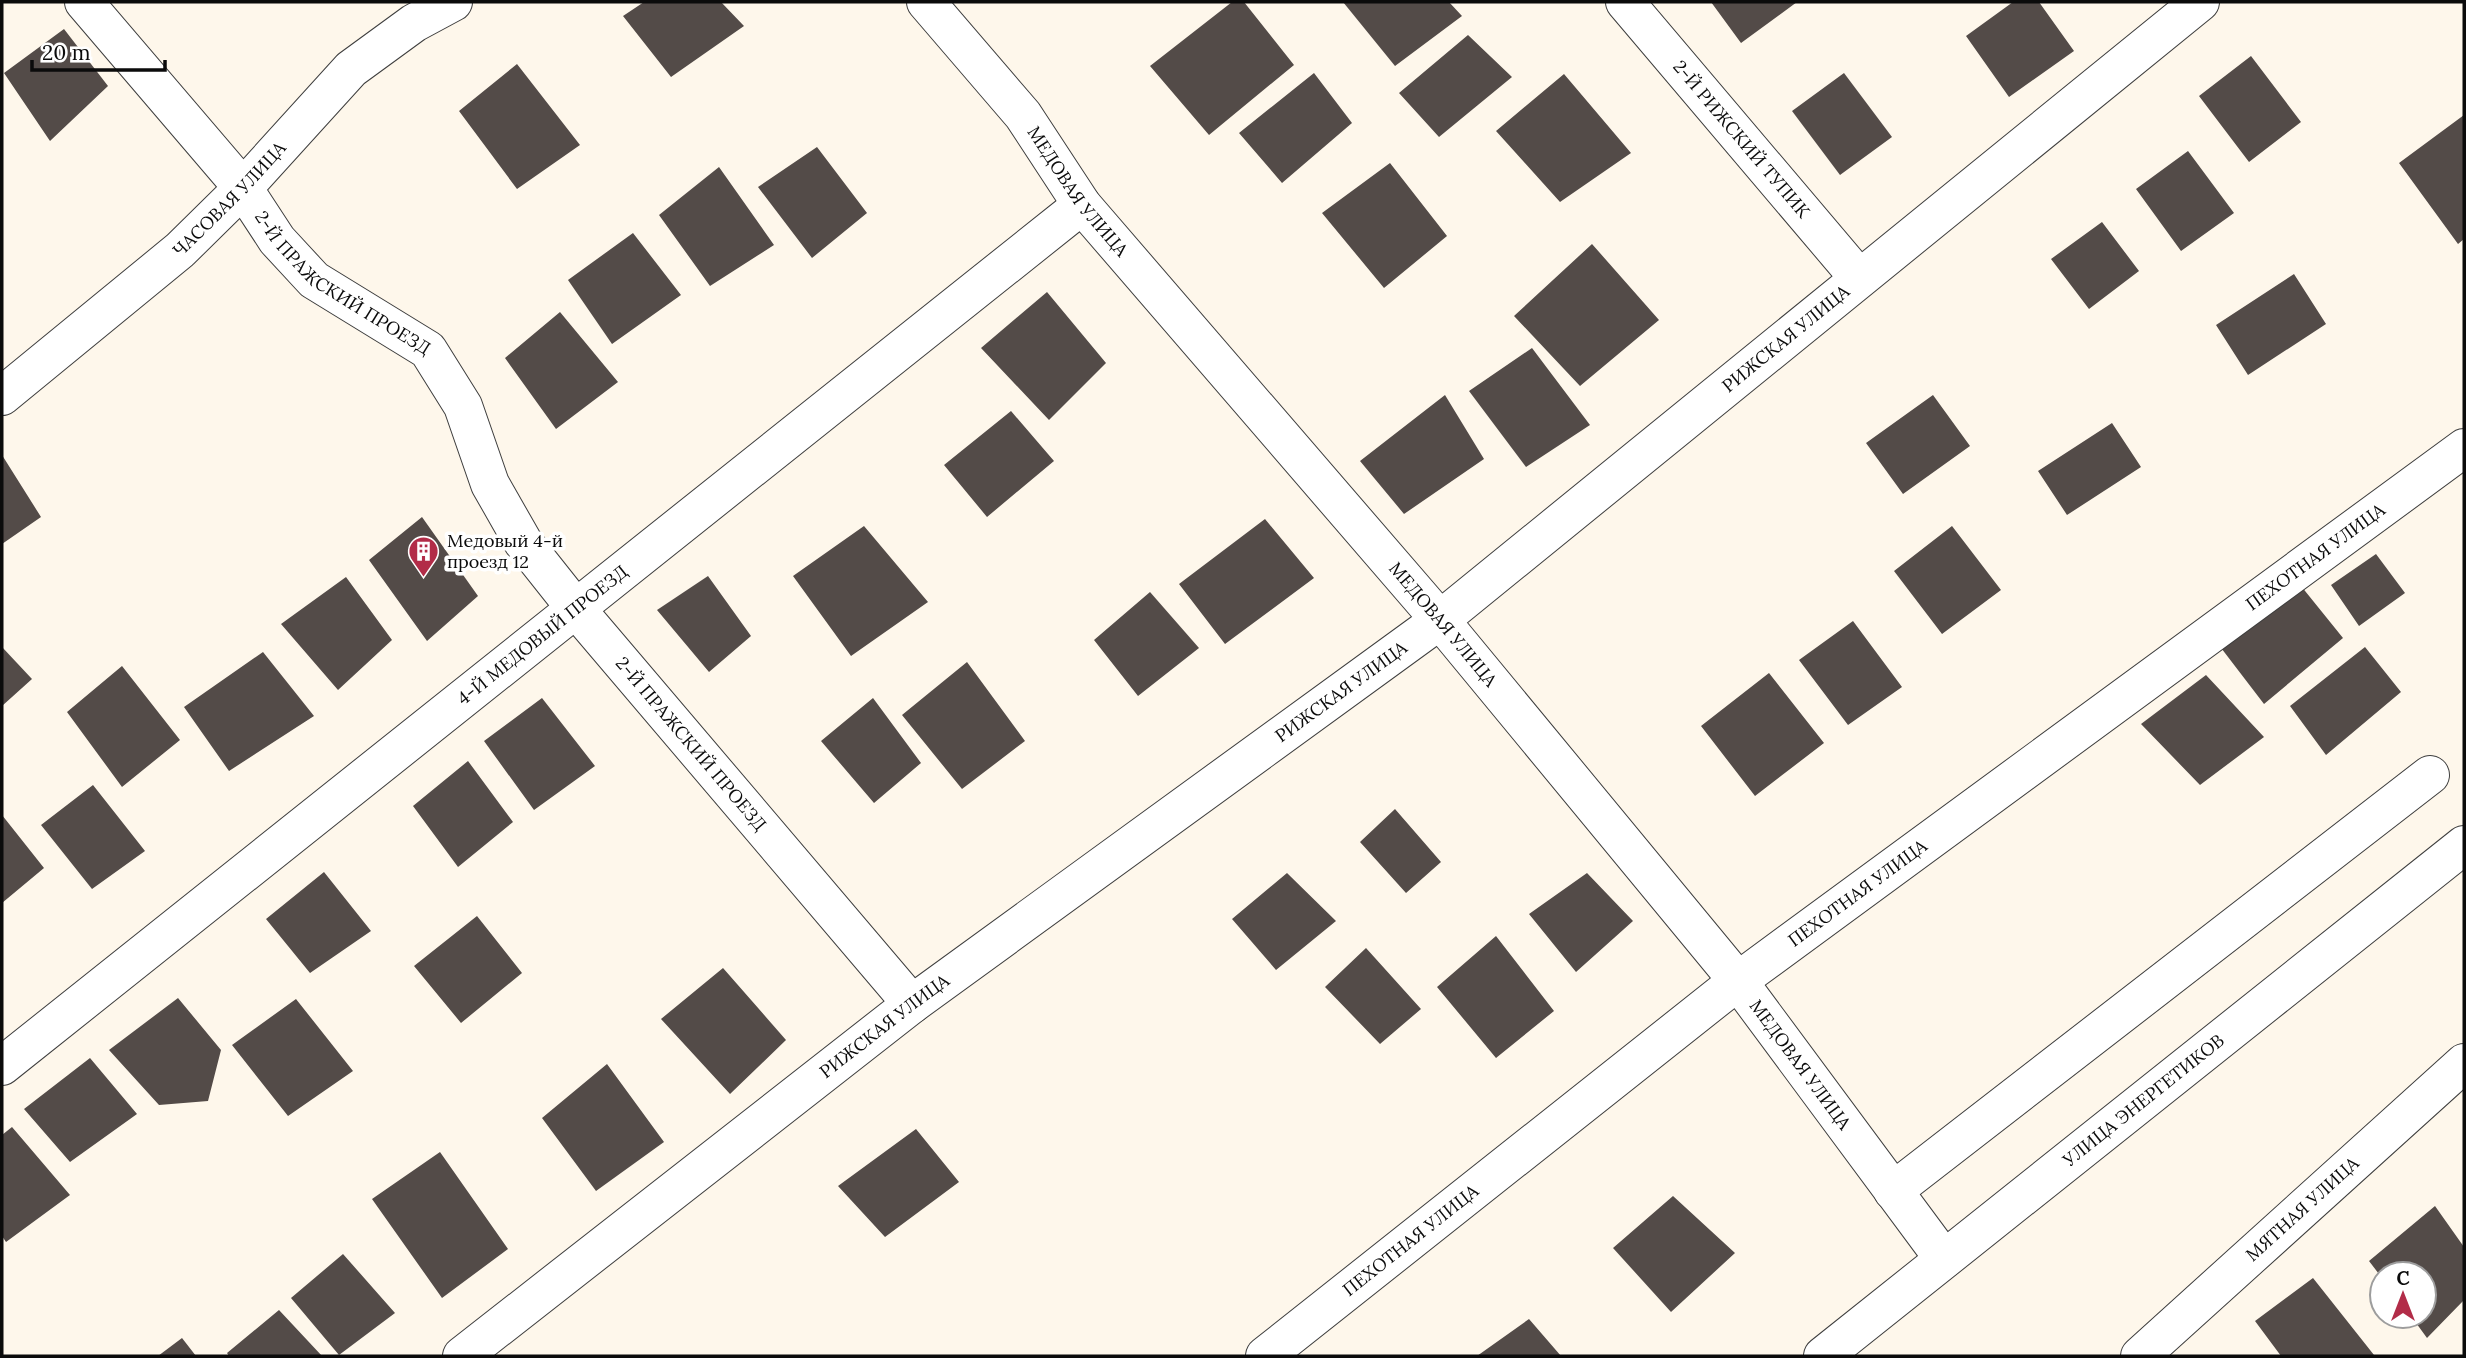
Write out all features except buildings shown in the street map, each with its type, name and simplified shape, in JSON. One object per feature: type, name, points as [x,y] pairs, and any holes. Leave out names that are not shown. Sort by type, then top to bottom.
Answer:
[{"type":"street","name":"2-Й ПРАЖСКИЙ ПРОЕЗД","points":[[84,2],[243,188],[277,240],[314,280],[428,350],[463,406],[490,484],[523,542],[577,610],[912,1004]]},
{"type":"street","name":"ЧАСОВАЯ УЛИЦА","points":[[2,396],[180,250],[243,188],[351,69],[414,23],[453,2]]},
{"type":"street","name":"МЕДОВАЯ УЛИЦА","points":[[926,2],[1023,115],[1082,205],[1440,620],[1738,981],[1944,1259]]},
{"type":"street","name":"2-Й РИЖСКИЙ ТУПИК","points":[[1625,2],[1859,278]]},
{"type":"street","name":"РИЖСКАЯ УЛИЦА","points":[[462,1356],[912,1004],[1440,620],[2200,2]]},
{"type":"street","name":"4-Й МЕДОВЫЙ ПРОЕЗД","points":[[2,1066],[1082,205]]},
{"type":"street","name":"ПЕХОТНАЯ УЛИЦА","points":[[1265,1356],[1738,981],[2464,448]]},
{"type":"street","points":[[1893,1191],[2430,775]]},
{"type":"street","name":"УЛИЦА ЭНЕРГЕТИКОВ","points":[[1823,1356],[2464,845]]},
{"type":"street","name":"МЯТНАЯ УЛИЦА","points":[[2140,1356],[2464,1063]]},
{"type":"place","name":"Медовый 4-й проезд 12","points":[[424,578]]}]
